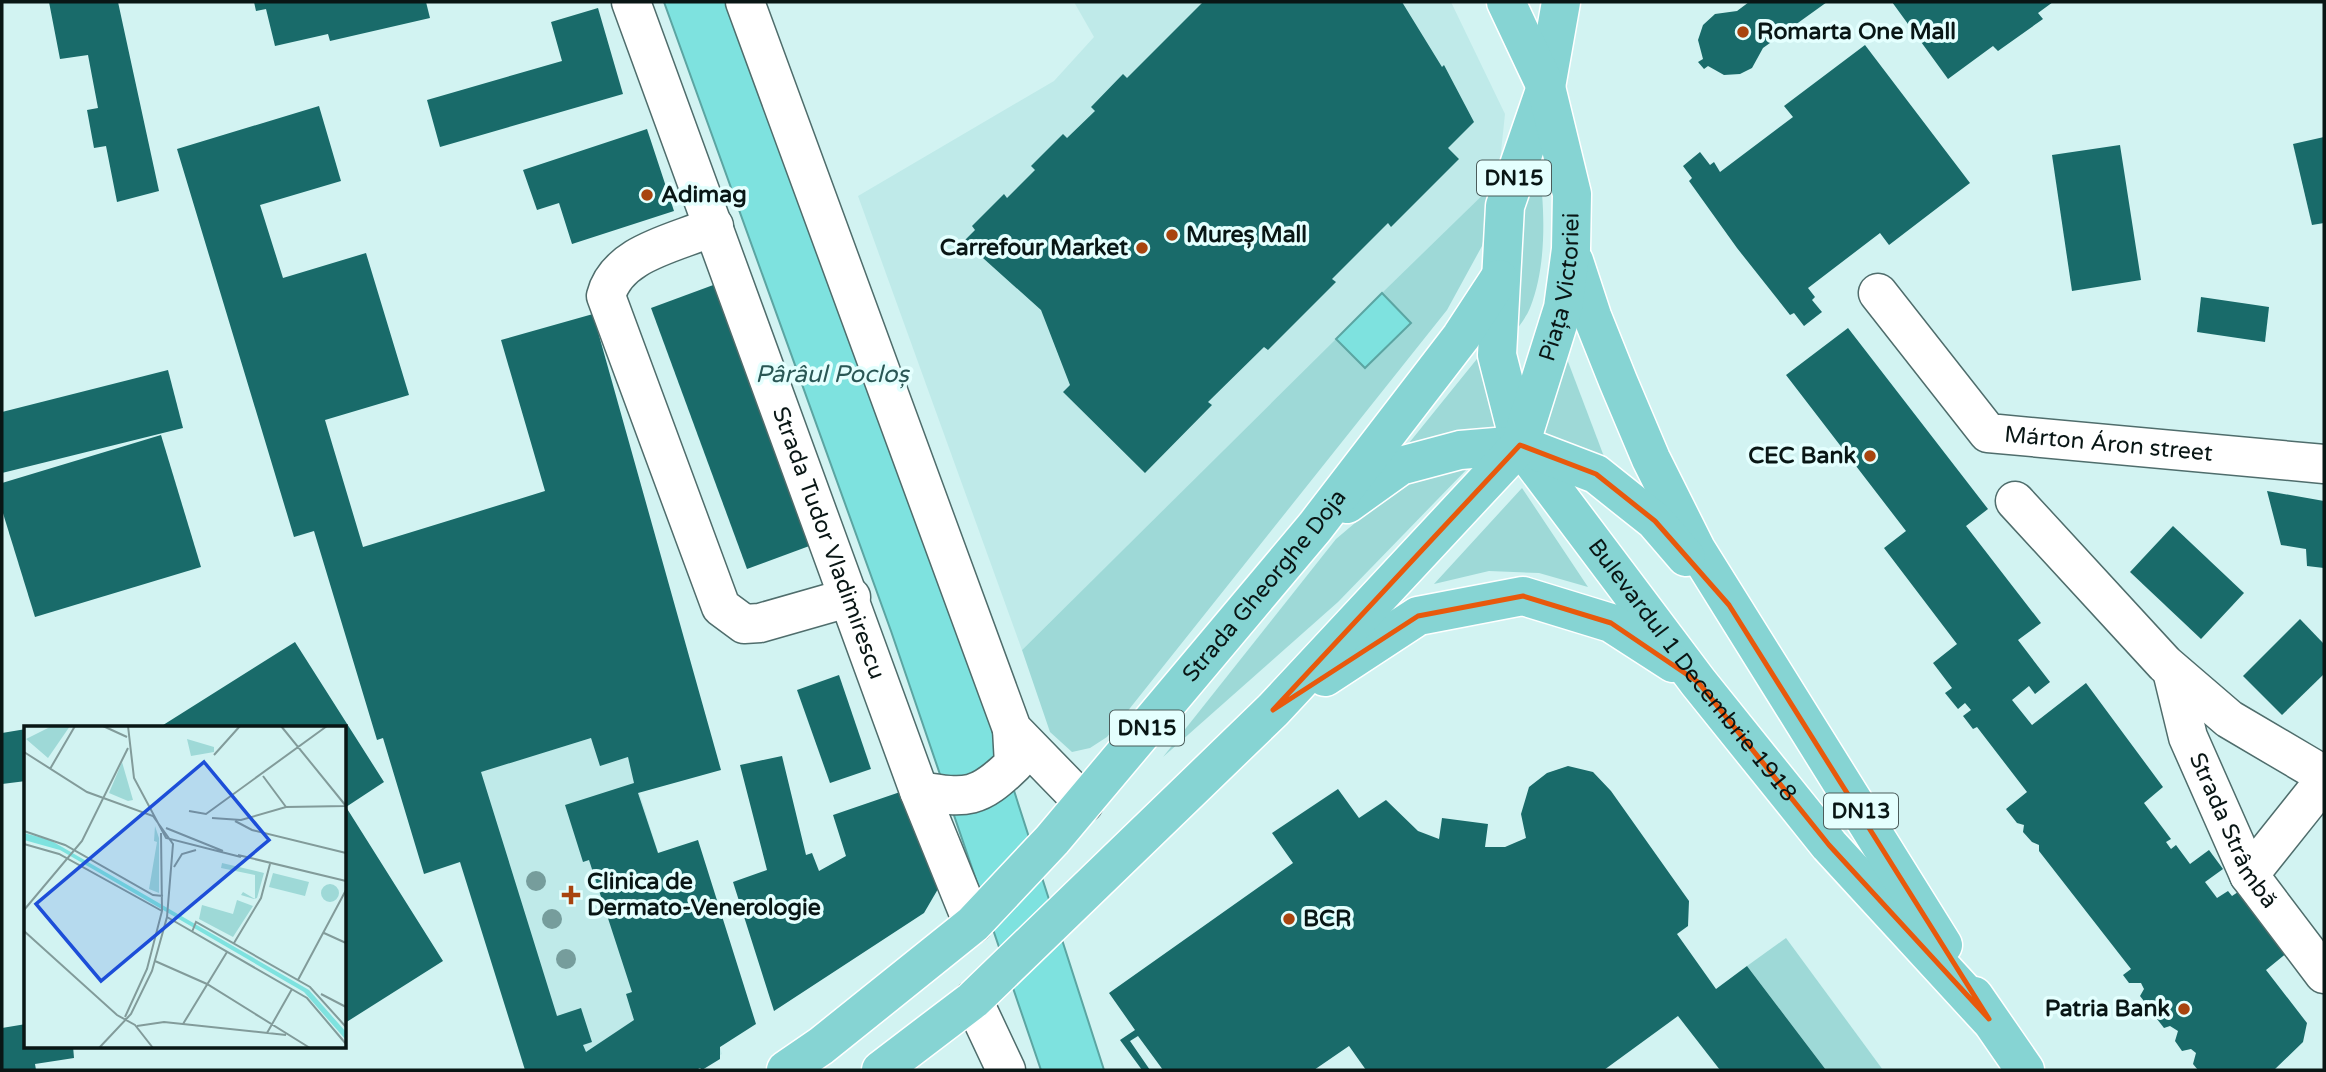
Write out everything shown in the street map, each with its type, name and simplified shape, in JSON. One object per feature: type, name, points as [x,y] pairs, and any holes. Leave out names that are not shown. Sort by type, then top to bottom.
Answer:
[{"type":"main road","points":[[1506,2],[1546,87]]},
{"type":"main road","name":"Piața Victoriei","points":[[1502,274],[1505,206],[1546,87],[1561,2]]},
{"type":"main road","name":"Piața Victoriei","points":[[1520,445],[1563,307],[1571,249],[1572,194],[1546,87]]},
{"type":"main road","name":"Bulevardul 1 Decembrie 1918","points":[[1571,249],[1592,316],[1651,459],[1696,549],[1729,606],[1779,678],[1989,1019],[2025,1070]]},
{"type":"main road","name":"Bulevardul 1 Decembrie 1918","points":[[1502,274],[1497,355],[1520,445],[1698,682],[1829,845],[1989,1019]]},
{"type":"main road","name":"Strada Gheorghe Doja","points":[[786,1070],[821,1046],[973,924],[1084,803],[1315,527],[1461,337],[1502,274]]},
{"type":"main road","points":[[1315,527],[1400,466],[1460,450],[1520,445],[1596,474],[1655,521],[1729,606]]},
{"type":"main road","name":"DN15","points":[[881,1070],[973,1000],[1273,710],[1520,445]]},
{"type":"main road","points":[[1273,710],[1418,616],[1523,596],[1611,623],[1649,645],[1698,682]]},
{"type":"street","name":"Strada Tudor Vladimirescu","points":[[631,2],[851,597],[919,791],[973,924]]},
{"type":"street","points":[[745,2],[1012,729],[1014,764],[989,788],[957,797],[919,791]]},
{"type":"street","points":[[714,226],[633,260],[619,269],[610,282],[606,296],[625,348],[721,607],[744,624],[761,624],[851,597]]},
{"type":"street","name":"Márton Áron street","points":[[1878,293],[1988,433],[2324,464]]},
{"type":"street","points":[[2015,501],[2106,603],[2172,670],[2229,719],[2324,775]]},
{"type":"street","name":"Strada Strâmbă","points":[[2172,670],[2188,737],[2249,875],[2324,974]]},
{"type":"street","points":[[1012,729],[1084,803]]},
{"type":"street","points":[[2249,875],[2324,781]]},
{"type":"street","points":[[973,1000],[1006,1070]]},
{"type":"highlighted area","points":[[1520,445],[1596,474],[1655,521],[1729,605],[1989,1019],[1829,845],[1698,682],[1611,623],[1523,596],[1418,616],[1273,710]]},
{"type":"shaded area","points":[[1074,2],[1451,2],[1505,114],[1498,180],[1022,650],[858,196],[1054,81],[1094,37]]},
{"type":"shaded area","points":[[1539,166],[1543,200],[1542,256],[1536,292],[1530,308],[1512,336],[1524,204]]},
{"type":"shaded area","points":[[1498,180],[1482,246],[1447,310],[1107,737],[1090,748],[1072,752],[1050,732],[1022,650],[1336,339],[1366,368],[1411,323],[1382,293]]},
{"type":"shaded area","points":[[1485,349],[1501,431],[1458,432],[1409,443]]},
{"type":"shaded area","points":[[1567,359],[1611,475],[1534,430]]},
{"type":"shaded area","points":[[1470,466],[1338,602],[1163,757],[1336,539],[1400,485]]},
{"type":"shaded area","points":[[1522,488],[1588,587],[1539,573],[1489,571],[1434,584]]},
{"type":"shaded area","name":"Clinica de Dermato-Venerologie","points":[[591,738],[601,766],[628,757],[722,1054],[696,1070],[525,1070],[437,785]]},
{"type":"shaded area","points":[[1786,938],[1883,1070],[1826,1070],[1747,966]]},
{"type":"water","name":"Pârâul Pocloș","points":[[664,2],[732,2],[988,710],[1104,1070],[1041,1070],[891,631]]},
{"type":"water","points":[[1382,293],[1411,323],[1365,368],[1336,339]]},
{"type":"building","points":[[49,2],[118,2],[159,191],[117,202],[106,146],[94,148],[87,110],[98,108],[88,55],[60,59]]},
{"type":"building","points":[[254,2],[426,2],[430,18],[330,41],[328,34],[275,46],[266,9],[256,11]]},
{"type":"building","name":"Mureș Mall","points":[[1203,2],[1402,2],[1442,67],[1444,65],[1474,122],[1448,148],[1459,159],[1391,227],[1388,223],[1332,279],[1336,282],[1268,350],[1264,347],[1208,402],[1212,405],[1145,473],[1063,392],[1070,385],[1041,310],[964,241],[975,230],[972,226],[1004,194],[1007,198],[1035,170],[1031,166],[1063,134],[1067,138],[1095,111],[1091,107],[1123,74],[1127,78]]},
{"type":"building","name":"Romarta One Mall","points":[[1749,2],[1827,2],[1763,48],[1752,68],[1740,74],[1724,75],[1708,66],[1704,69],[1698,62],[1703,59],[1698,40],[1703,25],[1715,14],[1737,11]]},
{"type":"building","points":[[1892,2],[2053,2],[2038,13],[2043,19],[1998,51],[1993,46],[1948,79]]},
{"type":"building","points":[[598,8],[623,94],[440,147],[427,100],[562,61],[551,22]]},
{"type":"building","points":[[1865,45],[1970,183],[1889,245],[1880,233],[1808,288],[1815,297],[1812,300],[1822,312],[1804,326],[1794,313],[1790,315],[1737,248],[1689,181],[1692,178],[1683,166],[1700,152],[1710,165],[1714,162],[1720,172],[1793,117],[1784,106]]},
{"type":"building","points":[[319,106],[341,181],[260,205],[283,278],[366,253],[409,395],[325,420],[363,547],[545,491],[501,340],[593,314],[721,770],[638,793],[658,853],[698,840],[756,1024],[720,1047],[720,1059],[702,1070],[525,1070],[460,862],[424,874],[383,738],[377,740],[314,531],[294,537],[177,149]],"holes":[[[591,738],[600,766],[628,757],[634,783],[565,805],[583,862],[589,860],[632,992],[626,994],[634,1020],[586,1052],[583,1045],[592,1042],[581,1008],[557,1016],[481,772]]]},
{"type":"building","points":[[647,129],[674,211],[572,244],[559,203],[537,210],[523,170]]},
{"type":"building","points":[[2324,137],[2324,223],[2312,225],[2293,144]]},
{"type":"building","points":[[2120,145],[2141,280],[2072,291],[2052,155]]},
{"type":"building","points":[[716,284],[812,545],[747,569],[651,308]]},
{"type":"building","points":[[2201,297],[2269,307],[2265,342],[2197,332]]},
{"type":"building","points":[[1848,328],[1988,509],[1966,526],[2041,623],[2018,640],[2050,682],[2035,694],[2029,686],[2012,700],[2032,725],[2086,683],[2163,787],[2144,803],[2171,839],[2166,842],[2171,849],[2176,845],[2190,864],[2209,850],[2223,869],[2205,882],[2217,898],[2228,891],[2232,896],[2241,890],[2288,952],[2266,970],[2307,1023],[2303,1042],[2274,1070],[2198,1070],[2193,1064],[2196,1053],[2191,1049],[2182,1051],[2175,1041],[2178,1031],[2170,1026],[2164,1028],[2157,1019],[2161,1011],[2158,1005],[2147,1005],[2140,996],[2144,989],[2141,983],[2129,983],[2123,975],[2131,969],[2039,851],[2039,845],[2023,832],[2024,825],[2017,823],[2006,809],[2027,792],[1977,727],[1973,729],[1963,716],[1971,710],[1965,703],[1958,709],[1945,693],[1952,688],[1933,663],[1957,644],[1884,548],[1906,531],[1786,375]]},
{"type":"building","points":[[168,370],[183,428],[2,473],[2,412]]},
{"type":"building","points":[[161,435],[201,567],[35,617],[2,510],[2,483]]},
{"type":"building","points":[[2267,491],[2324,501],[2324,568],[2307,566],[2306,549],[2281,545]]},
{"type":"building","points":[[2173,526],[2244,593],[2201,639],[2130,572]]},
{"type":"building","points":[[2300,619],[2324,644],[2324,674],[2282,715],[2243,676]]},
{"type":"building","points":[[295,642],[384,782],[346,807],[346,726],[162,726]]},
{"type":"building","points":[[839,675],[871,769],[830,783],[797,690]]},
{"type":"building","points":[[24,729],[24,781],[2,784],[2,733]]},
{"type":"building","points":[[782,756],[806,855],[812,853],[819,871],[846,856],[833,815],[903,791],[938,889],[924,913],[774,1011],[733,882],[767,870],[740,765]]},
{"type":"building","points":[[1568,766],[1593,772],[1611,791],[1689,901],[1688,926],[1677,934],[1716,989],[1747,966],[1826,1070],[1720,1070],[1678,1016],[1604,1070],[1366,1070],[1349,1046],[1314,1070],[1163,1070],[1138,1036],[1130,1041],[1150,1070],[1142,1070],[1120,1040],[1135,1030],[1109,993],[1293,863],[1272,833],[1338,789],[1359,818],[1386,800],[1418,831],[1439,839],[1442,818],[1488,824],[1485,847],[1505,847],[1526,838],[1521,814],[1529,787],[1547,773]]},
{"type":"building","points":[[346,807],[443,961],[346,1022]]},
{"type":"building","points":[[24,1024],[24,1048],[73,1048],[74,1058],[35,1064],[36,1070],[2,1070],[2,1028]]},
{"type":"place","name":"Romarta One Mall","points":[[1743,32]]},
{"type":"place","name":"Adimag","points":[[647,195]]},
{"type":"place","name":"Mureș Mall","points":[[1172,235]]},
{"type":"place","name":"Carrefour Market","points":[[1142,248]]},
{"type":"place","name":"CEC Bank","points":[[1870,456]]},
{"type":"place","name":"Clinica de Dermato-Venerologie","points":[[571,895]]},
{"type":"place","name":"BCR","points":[[1289,919]]},
{"type":"place","name":"Patria Bank","points":[[2184,1009]]}]
